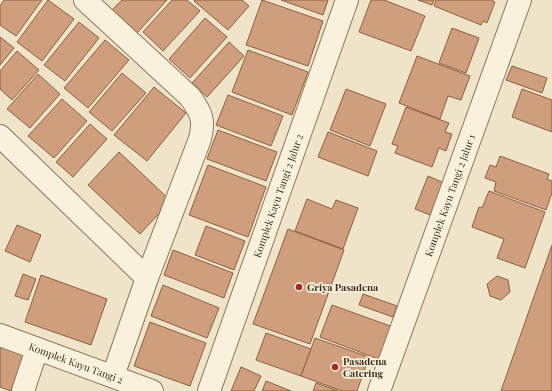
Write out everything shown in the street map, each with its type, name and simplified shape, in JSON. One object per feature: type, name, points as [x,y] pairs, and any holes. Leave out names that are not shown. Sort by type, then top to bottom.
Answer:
[{"type":"street","points":[[85,0],[190,97],[202,118],[203,127],[200,139],[147,278],[113,376]]},
{"type":"street","name":"Komplek Kayu Tangi 2 Jalur 2","points":[[209,391],[347,0]]},
{"type":"street","name":"Komplek Kayu Tangi 2 Jalur 1","points":[[378,391],[520,0]]},
{"type":"street","points":[[0,136],[147,278]]},
{"type":"street","name":"Komplek Kayu Tangi 2","points":[[0,335],[152,391]]},
{"type":"street","points":[[23,391],[37,349]]},
{"type":"building","points":[[4,0],[42,0],[16,36],[0,25],[0,6]]},
{"type":"building","points":[[48,0],[74,19],[42,61],[17,42]]},
{"type":"building","points":[[122,0],[167,0],[137,33],[112,10]]},
{"type":"building","points":[[172,0],[187,0],[200,11],[163,51],[143,32]]},
{"type":"building","points":[[242,0],[249,6],[228,30],[194,1]]},
{"type":"building","points":[[262,0],[323,21],[308,66],[246,45]]},
{"type":"building","points":[[281,0],[328,0],[323,15]]},
{"type":"building","points":[[371,0],[384,0],[425,16],[411,51],[359,32]]},
{"type":"building","points":[[418,0],[434,0],[432,5]]},
{"type":"building","points":[[436,0],[491,0],[495,2],[487,23],[483,21],[481,25],[434,6]]},
{"type":"building","points":[[205,18],[227,37],[190,78],[169,59]]},
{"type":"building","points":[[79,22],[99,38],[65,81],[44,65]]},
{"type":"building","points":[[452,28],[479,38],[466,73],[439,63]]},
{"type":"building","points":[[0,37],[14,48],[0,65]]},
{"type":"building","points":[[105,40],[129,60],[88,108],[64,88]]},
{"type":"building","points":[[229,42],[244,56],[207,97],[192,83]]},
{"type":"building","points":[[248,50],[308,72],[292,115],[232,92]]},
{"type":"building","points":[[17,51],[39,70],[12,100],[0,89],[0,71]]},
{"type":"building","points":[[417,56],[470,76],[461,100],[448,96],[440,119],[399,103]]},
{"type":"building","points":[[512,66],[547,78],[542,93],[506,80]]},
{"type":"building","points":[[122,73],[146,93],[112,131],[89,112]]},
{"type":"building","points":[[38,74],[60,94],[30,128],[7,109]]},
{"type":"building","points":[[154,87],[186,113],[147,161],[114,135]]},
{"type":"building","points":[[346,89],[386,104],[370,146],[330,130]]},
{"type":"building","points":[[522,89],[552,100],[552,132],[512,117]]},
{"type":"building","points":[[228,95],[283,116],[271,146],[216,125]]},
{"type":"building","points":[[62,99],[87,121],[54,158],[28,136]]},
{"type":"building","points":[[406,107],[449,123],[445,132],[452,134],[446,151],[439,148],[432,167],[395,153],[398,146],[392,144]]},
{"type":"building","points":[[90,124],[107,139],[73,177],[56,162]]},
{"type":"building","points":[[218,130],[277,152],[266,181],[207,159]]},
{"type":"building","points":[[328,132],[377,151],[368,176],[318,157]]},
{"type":"building","points":[[119,152],[171,201],[140,234],[88,185]]},
{"type":"building","points":[[500,156],[549,174],[547,179],[552,181],[552,193],[546,210],[494,191],[496,182],[485,178],[490,165],[496,167]]},
{"type":"building","points":[[208,165],[266,187],[248,237],[189,215]]},
{"type":"building","points":[[428,176],[451,186],[438,218],[415,209]]},
{"type":"building","points":[[489,191],[545,212],[525,268],[497,258],[504,239],[472,227],[479,207],[482,208]]},
{"type":"building","points":[[307,199],[332,209],[336,200],[358,208],[343,249],[295,231]]},
{"type":"building","points":[[17,225],[41,235],[30,262],[5,251]]},
{"type":"building","points":[[206,226],[245,241],[234,270],[195,255]]},
{"type":"building","name":"Griya Pasadena","points":[[288,229],[344,250],[310,344],[253,324]]},
{"type":"building","points":[[552,245],[552,391],[501,391]]},
{"type":"building","points":[[173,250],[233,273],[224,298],[164,275]]},
{"type":"building","points":[[23,274],[36,279],[28,300],[15,296]]},
{"type":"building","points":[[41,275],[107,299],[91,345],[25,322]]},
{"type":"building","points":[[497,276],[508,280],[510,292],[501,300],[490,296],[487,284]]},
{"type":"building","points":[[163,285],[219,308],[207,338],[151,316]]},
{"type":"building","points":[[363,294],[397,306],[393,317],[359,305]]},
{"type":"building","points":[[332,305],[393,327],[381,360],[320,337]]},
{"type":"building","points":[[150,322],[206,343],[190,386],[134,366]]},
{"type":"building","points":[[266,333],[311,349],[301,376],[256,360]]},
{"type":"building","name":"Pasadena Catering","points":[[315,338],[369,357],[357,391],[342,391],[301,376]]},
{"type":"building","points":[[0,347],[24,355],[11,391],[0,387]]},
{"type":"building","points":[[241,367],[261,376],[254,391],[231,391]]},
{"type":"building","points":[[266,381],[291,391],[262,391]]},
{"type":"building","points":[[316,383],[338,391],[313,391]]},
{"type":"place","name":"Griya Pasadena","points":[[299,287]]},
{"type":"place","name":"Pasadena Catering","points":[[335,367]]}]
